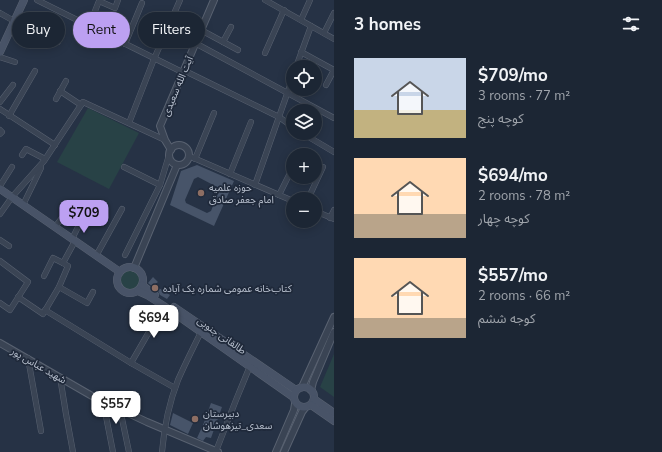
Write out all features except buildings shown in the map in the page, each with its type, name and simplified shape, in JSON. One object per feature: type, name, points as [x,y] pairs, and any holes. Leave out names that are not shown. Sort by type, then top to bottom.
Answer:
[{"type":"main road","points":[[19,12],[24,0]]},
{"type":"main road","points":[[0,52],[12,26]]},
{"type":"main road","points":[[0,187],[55,228],[120,272]]},
{"type":"main road","points":[[126,268],[134,268],[138,270],[143,277],[140,288],[130,293],[122,291],[117,280],[120,272],[126,268]]},
{"type":"main road","name":"طالقانی جنوبی","points":[[140,288],[147,295],[250,366],[297,394]]},
{"type":"main road","name":"طالقانی جنوبی","points":[[140,288],[297,394]]},
{"type":"main road","points":[[308,388],[311,390],[313,392],[310,404],[301,408],[297,394],[308,388]]},
{"type":"main road","points":[[310,404],[333,418]]},
{"type":"street","points":[[37,0],[73,18]]},
{"type":"street","points":[[95,12],[99,1],[115,8],[118,0]]},
{"type":"street","points":[[129,123],[154,59],[180,0]]},
{"type":"street","name":"آیت الله سعیدی","points":[[205,21],[214,0]]},
{"type":"street","points":[[265,0],[334,39]]},
{"type":"street","points":[[301,20],[310,0]]},
{"type":"street","points":[[130,32],[142,3]]},
{"type":"street","points":[[265,53],[284,10]]},
{"type":"street","points":[[0,13],[12,21]]},
{"type":"street","points":[[324,33],[334,13]]},
{"type":"street","points":[[298,60],[310,26]]},
{"type":"street","points":[[223,42],[231,27]]},
{"type":"street","points":[[205,32],[238,50]]},
{"type":"street","points":[[130,47],[279,117],[286,122]]},
{"type":"street","name":"آیت الله سعیدی","points":[[170,152],[160,126],[193,48]]},
{"type":"street","points":[[204,48],[286,92]]},
{"type":"street","points":[[301,52],[334,70],[326,85]]},
{"type":"street","points":[[0,57],[15,62]]},
{"type":"street","points":[[10,116],[35,71]]},
{"type":"street","points":[[56,99],[66,81]]},
{"type":"street","points":[[0,102],[13,85]]},
{"type":"street","points":[[60,91],[82,104],[83,102],[165,140]]},
{"type":"street","points":[[256,185],[286,96]]},
{"type":"street","points":[[293,96],[334,118]]},
{"type":"street","points":[[0,214],[12,197],[44,160],[82,104]]},
{"type":"street","points":[[0,109],[55,145]]},
{"type":"street","points":[[170,152],[169,158],[177,165],[184,164],[192,157],[214,113]]},
{"type":"street","points":[[230,174],[251,122]]},
{"type":"street","points":[[0,130],[2,132],[0,134]]},
{"type":"street","points":[[314,140],[334,152]]},
{"type":"street","points":[[125,255],[160,185],[170,152],[176,146],[182,146],[192,157],[286,198]]},
{"type":"street","points":[[22,155],[26,149],[44,160]]},
{"type":"street","points":[[23,204],[44,160]]},
{"type":"street","points":[[134,268],[177,165]]},
{"type":"street","points":[[0,187],[12,167]]},
{"type":"street","points":[[124,167],[160,185]]},
{"type":"street","points":[[311,192],[323,167]]},
{"type":"street","points":[[279,195],[286,181]]},
{"type":"street","points":[[96,256],[122,208]]},
{"type":"street","points":[[322,214],[332,218],[334,210]]},
{"type":"street","points":[[55,228],[61,218]]},
{"type":"street","points":[[63,263],[81,221]]},
{"type":"street","points":[[0,240],[9,246]]},
{"type":"street","points":[[44,276],[53,258],[68,266],[59,287],[44,312]]},
{"type":"street","points":[[0,261],[28,282],[10,310],[0,303]]},
{"type":"street","points":[[59,287],[87,303],[93,292]]},
{"type":"street","points":[[18,297],[175,388]]},
{"type":"street","points":[[131,363],[164,306]]},
{"type":"street","points":[[276,452],[294,410],[297,394],[334,317]]},
{"type":"street","points":[[162,452],[165,429],[175,388],[201,332]]},
{"type":"street","points":[[311,390],[334,332]]},
{"type":"street","name":"شهید عباس پور","points":[[0,342],[92,396],[147,422],[217,452]]},
{"type":"street","points":[[28,358],[41,431]]},
{"type":"street","points":[[217,452],[250,366]]},
{"type":"street","points":[[60,377],[73,452]]},
{"type":"street","points":[[103,401],[113,452]]},
{"type":"street","points":[[284,452],[302,412],[310,404]]},
{"type":"street","points":[[120,409],[129,452]]},
{"type":"street","points":[[284,432],[292,436]]},
{"type":"green space","points":[[88,108],[139,133],[109,189],[57,162]]},
{"type":"green space","points":[[130,270],[137,273],[140,280],[137,287],[130,290],[123,287],[120,280],[123,273]]},
{"type":"green space","points":[[334,354],[334,397],[320,387]]},
{"type":"place","name":"حوزه علمیه امام جعفر صادق","points":[[201,193]]},
{"type":"place","name":"کتاب‌خانه عمومی شماره یک آباده","points":[[155,288]]},
{"type":"place","name":"دبیرستان سعدی_تیزهوشان","points":[[195,419]]}]
